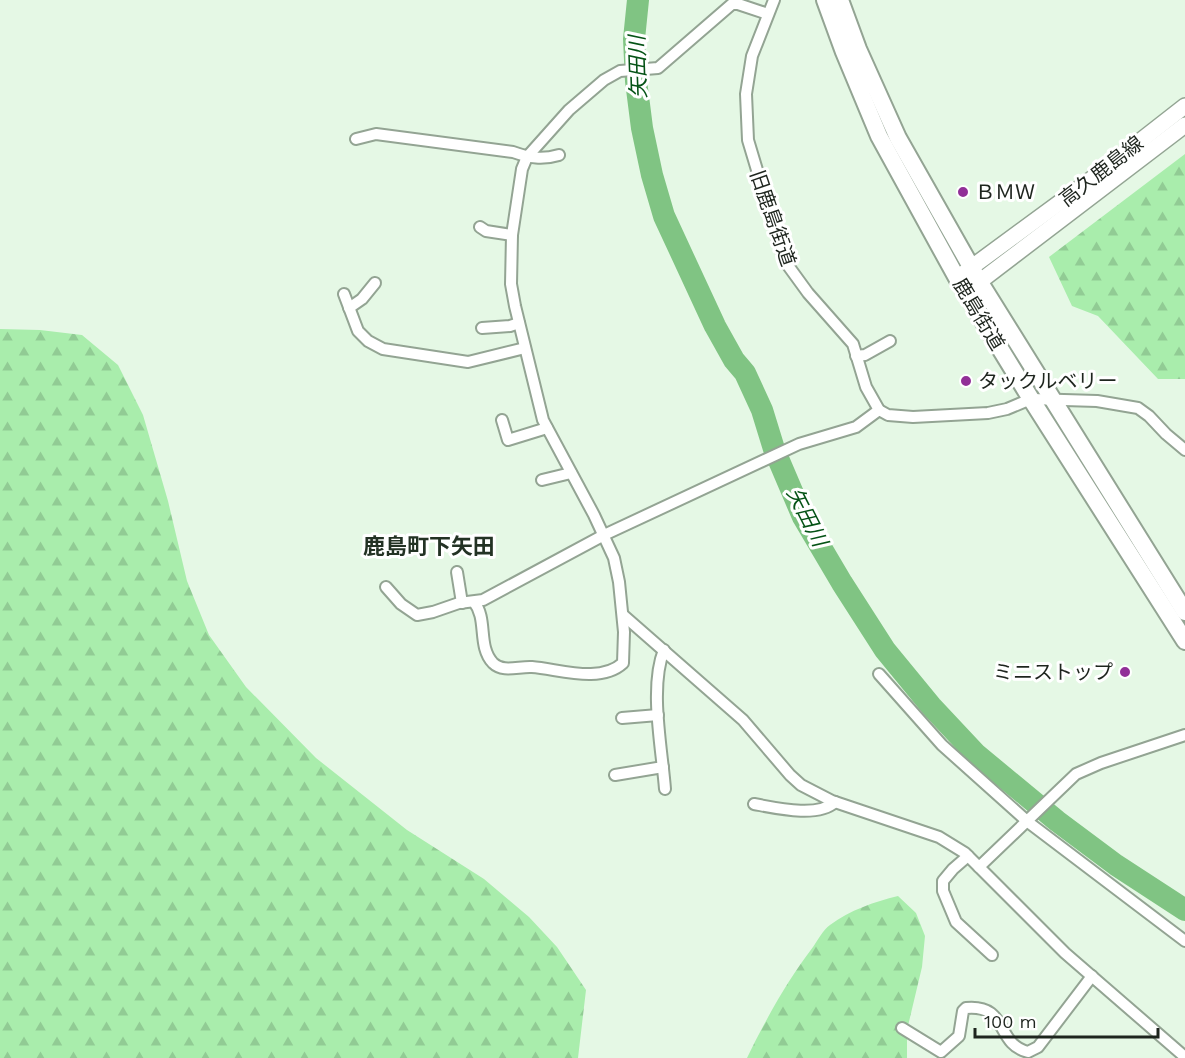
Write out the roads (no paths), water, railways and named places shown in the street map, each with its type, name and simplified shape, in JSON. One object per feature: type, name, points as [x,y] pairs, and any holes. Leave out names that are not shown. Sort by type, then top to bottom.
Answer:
[{"type":"main road","name":"鹿島街道","points":[[825,0],[879,136],[969,280],[1031,399],[1185,641]]},
{"type":"main road","points":[[840,0],[858,49],[898,138],[969,280],[1052,399],[1185,612]]},
{"type":"main road","name":"高久鹿島線","points":[[969,280],[1089,181],[1185,106]]},
{"type":"main road","name":"高久鹿島線","points":[[969,280],[1185,125]]},
{"type":"street","name":"旧鹿島街道","points":[[774,0],[752,56],[747,94],[748,140],[766,207],[788,268],[854,344],[866,387],[879,410]]},
{"type":"street","points":[[474,602],[482,615],[488,655],[492,662],[505,669],[524,666],[579,674],[603,672],[618,668],[622,663],[624,656],[623,615],[616,570],[604,535],[547,428],[539,405],[511,284],[512,235],[522,169],[527,158],[569,110],[609,76],[620,71],[658,68],[732,4],[768,14]]},
{"type":"street","points":[[356,139],[369,135],[382,135],[513,152],[527,158],[547,158],[559,155]]},
{"type":"street","points":[[480,227],[486,231],[512,235]]},
{"type":"street","points":[[349,308],[362,299],[375,283]]},
{"type":"street","points":[[344,294],[355,325],[364,337],[374,345],[391,351],[468,362],[525,348]]},
{"type":"street","points":[[482,327],[519,323]]},
{"type":"street","points":[[856,356],[865,355],[890,341]]},
{"type":"street","points":[[386,587],[400,604],[417,615],[483,600],[604,535],[799,444],[856,427],[879,410],[888,415],[913,417],[988,413],[1007,409],[1031,399],[1097,401],[1138,408],[1185,450]]},
{"type":"street","points":[[502,420],[508,441],[547,428]]},
{"type":"street","points":[[542,480],[571,473]]},
{"type":"street","points":[[457,572],[462,603]]},
{"type":"street","points":[[414,626],[424,615]]},
{"type":"street","points":[[623,615],[743,720],[790,775],[812,791],[835,802],[939,837],[968,856],[1065,953],[1185,1057]]},
{"type":"street","points":[[664,650],[658,668],[658,715],[665,789]]},
{"type":"street","points":[[879,674],[942,745],[1028,822],[1185,941]]},
{"type":"street","points":[[622,718],[658,715]]},
{"type":"street","points":[[979,867],[1076,774],[1101,763],[1185,735]]},
{"type":"street","points":[[615,775],[663,767]]},
{"type":"street","points":[[754,804],[810,811],[829,808],[835,802]]},
{"type":"street","points":[[968,856],[953,869],[944,881],[943,891],[956,922],[992,955]]},
{"type":"street","points":[[902,1028],[941,1052],[958,1036],[963,1011],[969,1007],[992,1012],[1012,1043],[1034,1054],[1092,976]]},
{"type":"waterway","name":"矢田川","points":[[638,0],[634,39],[636,81],[642,128],[664,216],[715,326],[734,360],[745,373],[762,410],[774,449],[803,517],[842,583],[885,650],[931,706],[976,754],[1057,821],[1116,865],[1185,910]]},
{"type":"place","name":"ＢＭＷ","points":[[963,192]]},
{"type":"place","name":"タックルベリー","points":[[966,381]]},
{"type":"place","name":"ミニストップ","points":[[1125,672]]},
{"type":"district","name":"鹿島町下矢田","points":[[429,546]]}]
